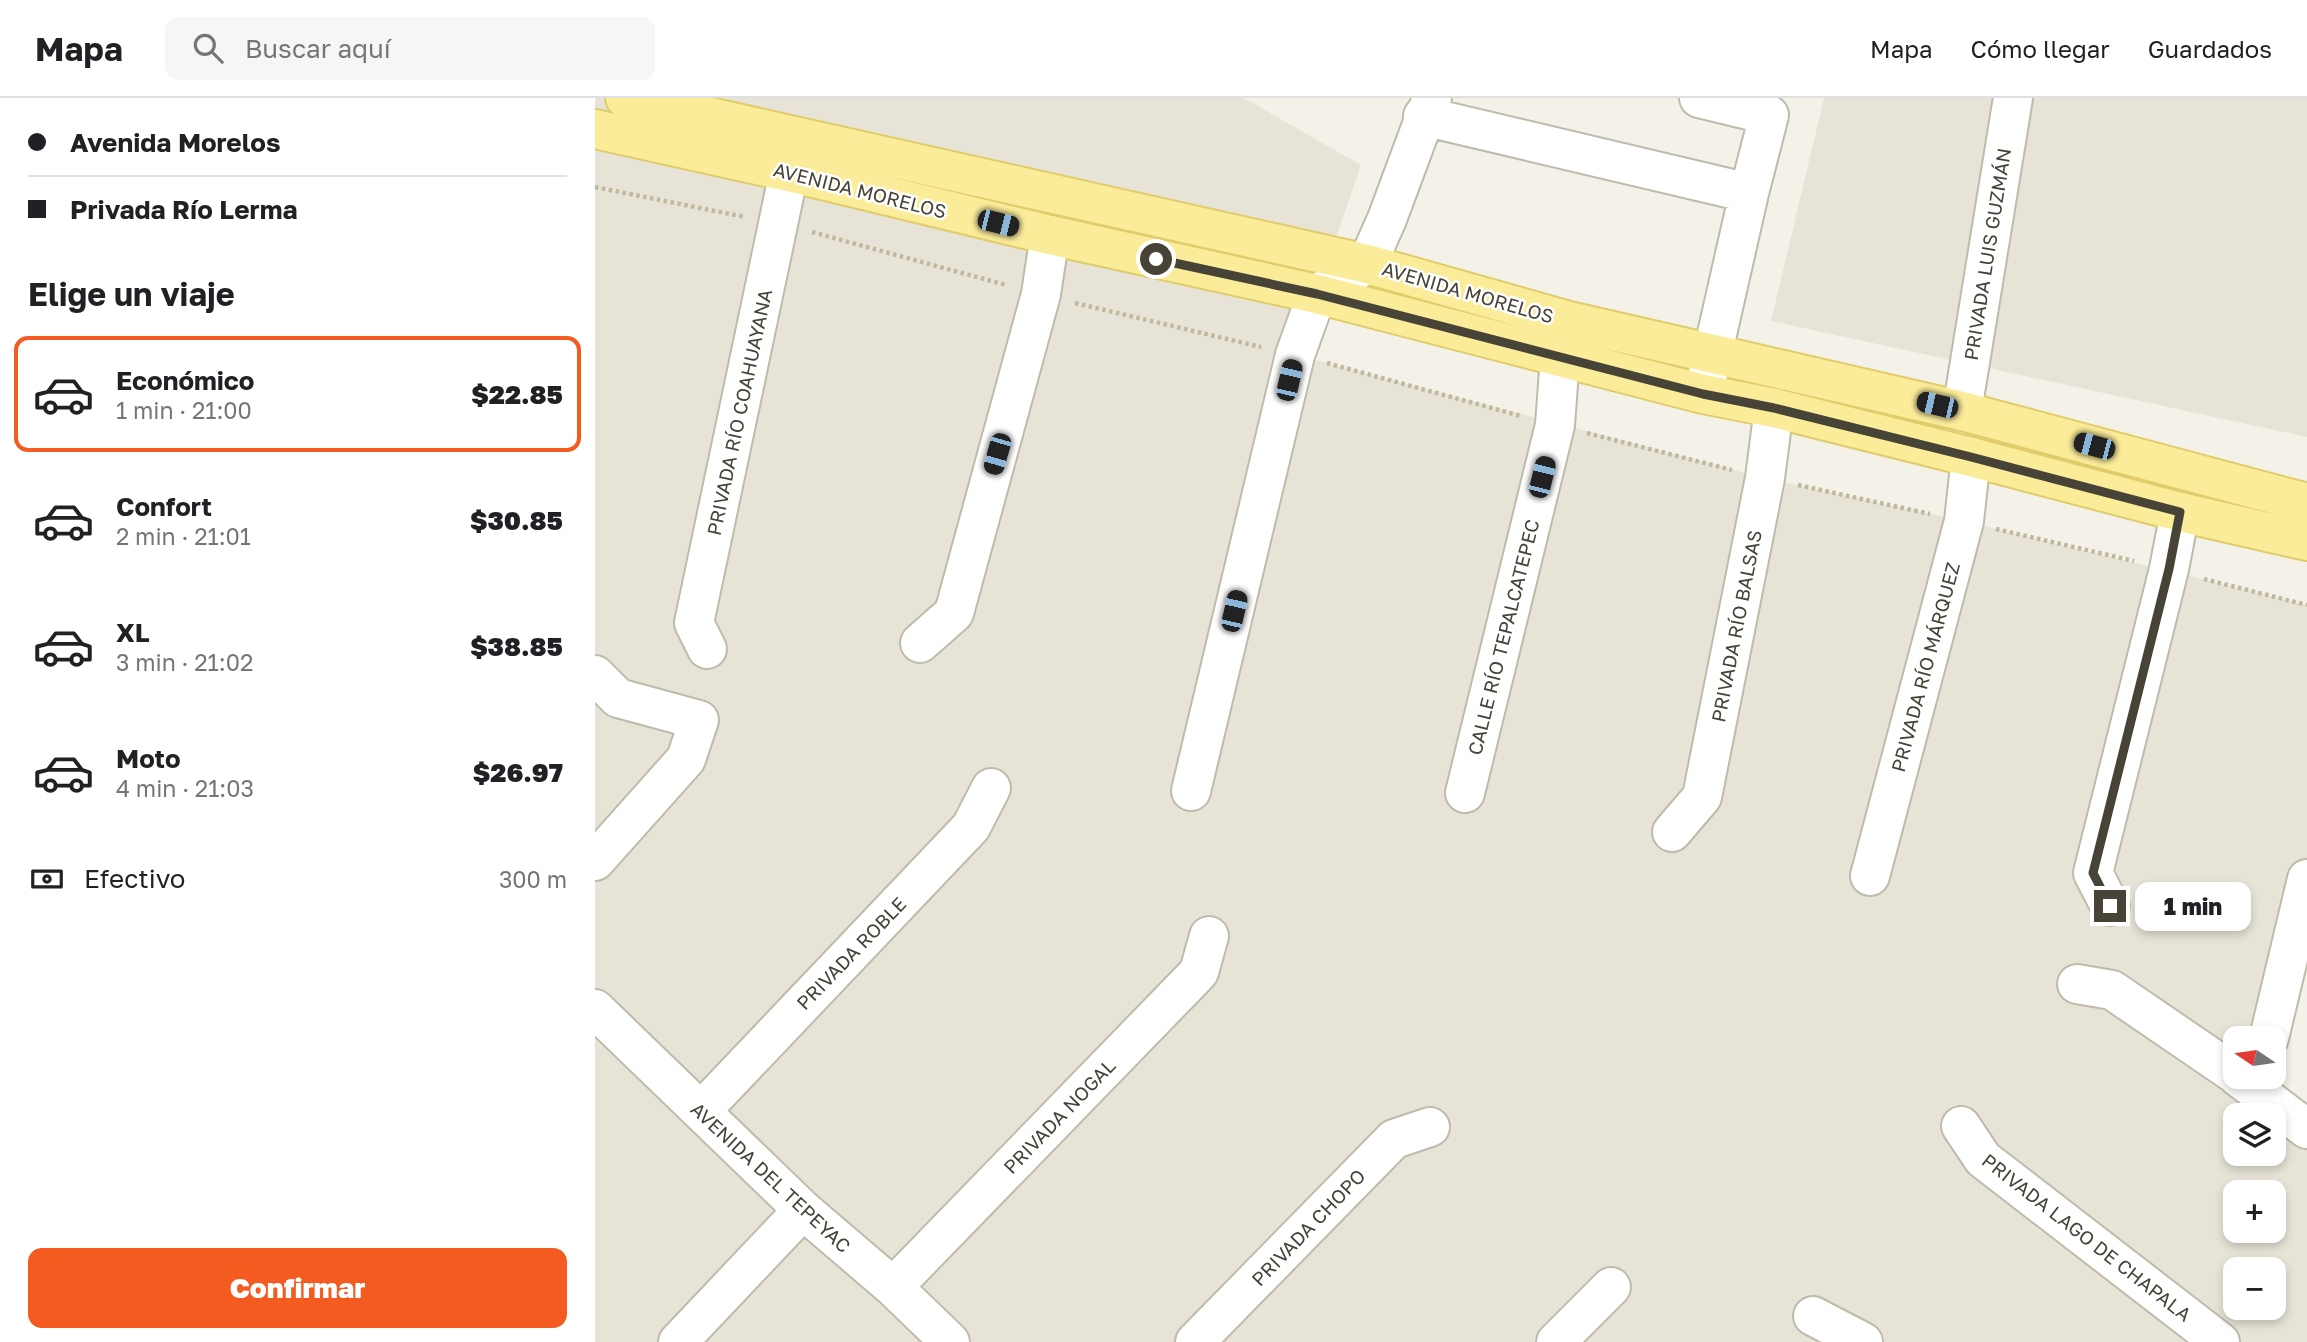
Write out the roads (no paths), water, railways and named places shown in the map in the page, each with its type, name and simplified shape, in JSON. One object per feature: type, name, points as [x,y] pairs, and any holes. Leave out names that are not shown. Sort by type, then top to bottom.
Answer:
[{"type":"main road","name":"AVENIDA MORELOS","points":[[625,98],[689,132],[789,172],[1050,235],[1317,294],[1560,358],[1703,394],[1774,408],[2180,512],[2306,534]]},
{"type":"main road","name":"AVENIDA MORELOS","points":[[595,129],[689,132],[1367,264],[1569,321],[1962,411],[2307,503]]},
{"type":"street","points":[[1699,98],[1769,115],[1703,394]]},
{"type":"street","name":"PRIVADA LUIS GUZMÁN","points":[[1962,411],[2013,98]]},
{"type":"street","points":[[1191,791],[1295,355],[1317,294],[1367,264],[1387,219],[1427,107],[1749,193]]},
{"type":"street","name":"PRIVADA RÍO COAHUAYANA","points":[[707,649],[694,623],[789,172]]},
{"type":"street","points":[[920,643],[954,613],[1041,294],[1050,235]]},
{"type":"street","name":"CALLE RÍO TEPALCATEPEC","points":[[1465,793],[1555,425],[1560,358]]},
{"type":"street","name":"PRIVADA RÍO BALSAS","points":[[1672,832],[1702,797],[1765,478],[1774,408]]},
{"type":"street","name":"PRIVADA RÍO MÁRQUEZ","points":[[1870,876],[1964,521],[1971,457]]},
{"type":"street","points":[[2110,906],[2093,873],[2169,569],[2180,512]]},
{"type":"street","points":[[595,675],[618,698],[698,720],[686,758],[595,861]]},
{"type":"street","name":"PRIVADA ROBLE","points":[[701,1111],[971,827],[991,788]]},
{"type":"street","points":[[2272,1026],[2307,879]]},
{"type":"street","name":"PRIVADA NOGAL","points":[[893,1287],[1199,972],[1209,936]]},
{"type":"street","points":[[2077,984],[2112,990],[2223,1063]]},
{"type":"street","name":"AVENIDA DEL TEPEYAC","points":[[595,1009],[803,1210],[893,1287],[950,1342]]},
{"type":"street","points":[[2259,1089],[2307,1129]]},
{"type":"street","name":"PRIVADA LAGO DE CHAPALA","points":[[1961,1126],[1983,1159],[2220,1342]]},
{"type":"street","name":"PRIVADA CHOPO","points":[[1195,1342],[1394,1139],[1430,1127]]},
{"type":"street","points":[[678,1342],[803,1210]]},
{"type":"street","points":[[1556,1342],[1611,1287]]},
{"type":"street","points":[[1813,1316],[1863,1342]]}]
